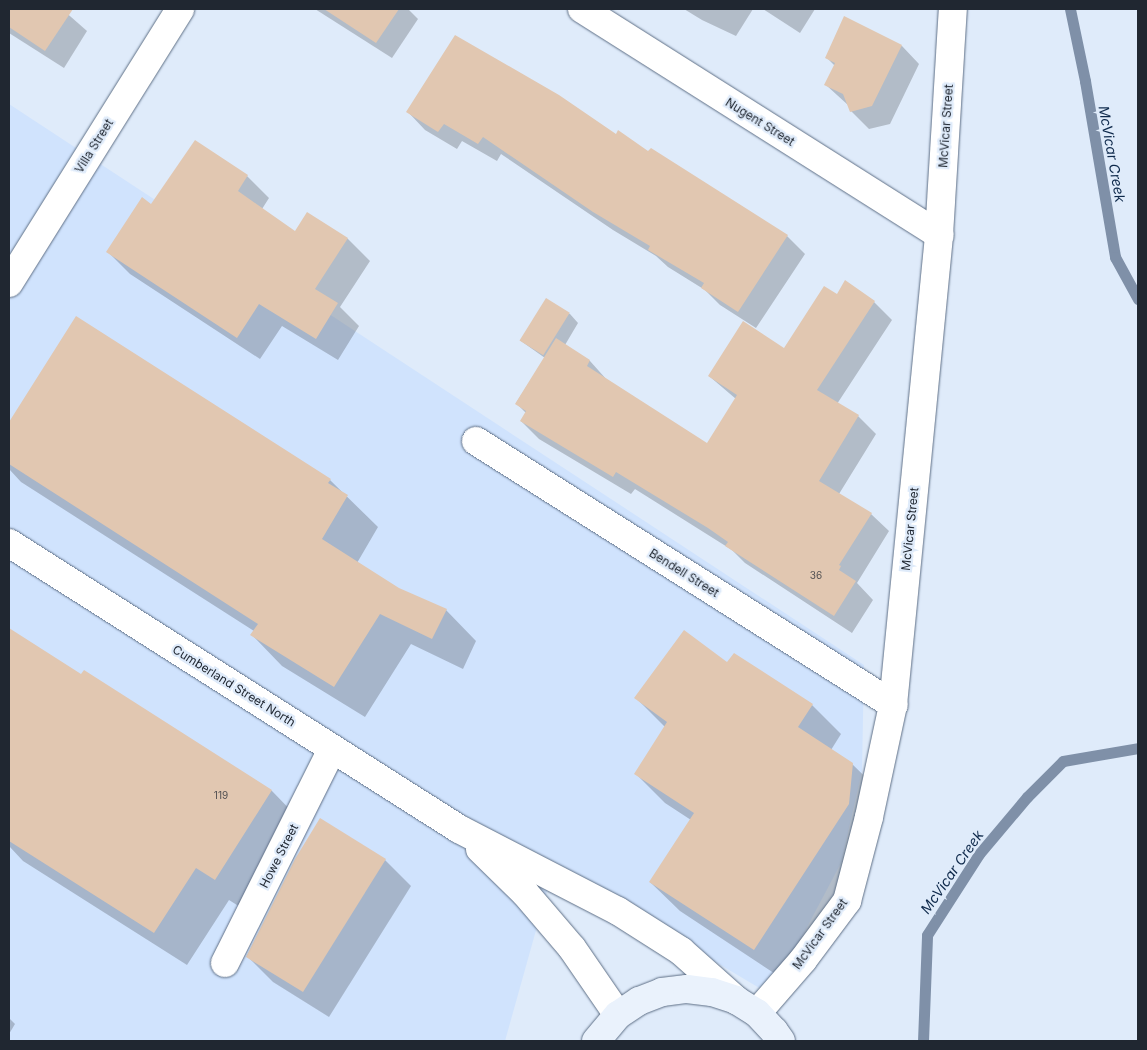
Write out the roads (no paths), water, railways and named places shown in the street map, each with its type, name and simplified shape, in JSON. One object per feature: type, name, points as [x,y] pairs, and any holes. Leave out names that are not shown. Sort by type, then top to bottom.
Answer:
[{"type":"main road","points":[[600,1033],[639,1001],[662,992],[687,989],[712,992],[746,1007],[774,1031],[781,1041]]},
{"type":"street","name":"Villa Street","points":[[9,283],[180,9]]},
{"type":"street","name":"Nugent Street","points":[[582,9],[939,235]]},
{"type":"street","name":"McVicar Street","points":[[746,1007],[803,960],[847,901],[869,817],[893,705],[939,235],[953,9]]},
{"type":"street","name":"Bendell Street","points":[[476,441],[893,705]]},
{"type":"street","name":"Cumberland Street North","points":[[9,543],[459,829],[618,911],[681,951],[746,1007]]},
{"type":"street","name":"Howe Street","points":[[225,963],[332,749]]},
{"type":"street","name":"Cumberland Street North","points":[[459,829],[525,893],[572,948],[600,1033]]},
{"type":"waterway","name":"McVicar Creek","points":[[1070,9],[1085,81],[1115,257],[1138,299]]},
{"type":"waterway","name":"McVicar Creek","points":[[923,1041],[927,935],[979,854],[1027,797],[1063,761],[1138,748]]}]
